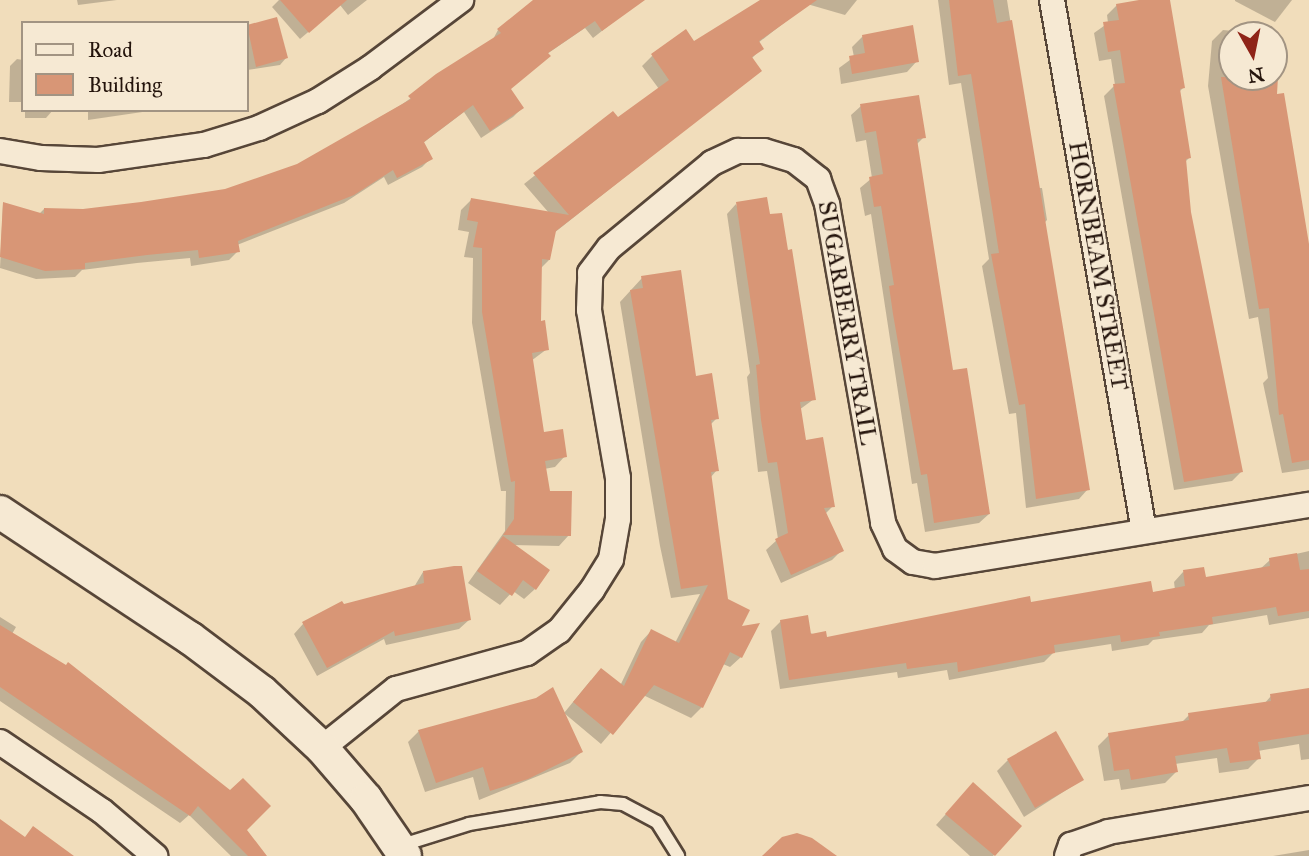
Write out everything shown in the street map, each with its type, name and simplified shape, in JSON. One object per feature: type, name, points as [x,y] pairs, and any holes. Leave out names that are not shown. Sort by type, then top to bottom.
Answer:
[{"type":"street","points":[[0,150],[41,158],[98,160],[204,145],[259,128],[318,101],[360,75],[461,0]]},
{"type":"street","name":"HORNBEAM STREET","points":[[1052,0],[1144,531]]},
{"type":"street","name":"SUGARBERRY TRAIL","points":[[322,748],[397,688],[527,653],[559,631],[592,590],[611,559],[618,519],[618,478],[589,310],[590,273],[620,240],[712,163],[738,151],[764,151],[794,160],[818,179],[823,192],[883,523],[895,549],[913,562],[936,566],[1309,505]]},
{"type":"street","points":[[0,512],[190,638],[262,692],[322,748],[366,799],[402,851]]},
{"type":"street","points":[[0,743],[102,811],[155,856]]},
{"type":"street","points":[[1067,856],[1071,845],[1108,832],[1309,798]]},
{"type":"lane","points":[[402,851],[469,824],[600,802],[622,804],[657,822],[678,856]]},
{"type":"building","points":[[280,0],[347,0],[309,33]]},
{"type":"building","points":[[533,0],[645,0],[602,31],[595,21],[548,53],[551,56],[511,89],[524,108],[490,131],[473,105],[424,142],[433,159],[397,178],[393,170],[354,195],[238,241],[240,252],[199,258],[198,250],[85,263],[85,269],[45,271],[0,257],[3,202],[44,214],[44,208],[83,209],[141,202],[225,189],[297,164],[411,99],[408,96],[436,74],[501,33],[497,29]]},
{"type":"building","points":[[760,0],[817,0],[759,41],[764,49],[752,57],[762,71],[556,231],[550,260],[542,259],[541,321],[545,320],[549,350],[532,353],[544,432],[563,429],[567,457],[545,461],[550,491],[572,491],[571,536],[503,535],[514,519],[515,481],[511,482],[482,312],[482,248],[473,247],[478,222],[467,220],[471,198],[569,215],[533,173],[613,111],[618,117],[669,80],[651,54],[686,29],[694,41]]},
{"type":"building","points":[[949,0],[993,0],[997,23],[1012,20],[1090,490],[1036,499],[1025,404],[1019,405],[991,254],[999,253],[971,74],[958,76]]},
{"type":"building","points":[[1139,0],[1170,0],[1185,88],[1180,89],[1191,158],[1186,159],[1191,212],[1243,472],[1184,482],[1113,84],[1125,83],[1120,50],[1108,52],[1103,22],[1119,20],[1116,4]]},
{"type":"building","points":[[277,17],[288,58],[256,67],[248,25]]},
{"type":"building","points":[[913,25],[919,62],[852,74],[849,56],[865,53],[862,35]]},
{"type":"building","points":[[1223,91],[1284,93],[1309,244],[1309,460],[1292,463],[1283,414],[1279,415],[1269,308],[1259,309]]},
{"type":"building","points":[[919,95],[926,138],[917,139],[953,370],[967,368],[990,514],[934,523],[927,474],[921,475],[893,314],[889,286],[894,285],[881,206],[874,207],[869,177],[883,174],[876,131],[865,133],[860,104]]},
{"type":"building","points":[[767,197],[770,214],[782,213],[788,250],[792,249],[816,400],[800,402],[806,440],[823,437],[835,507],[824,508],[844,551],[791,575],[775,539],[788,533],[777,462],[768,463],[761,420],[756,365],[760,364],[736,202]]},
{"type":"building","points":[[681,270],[696,376],[712,373],[719,419],[711,420],[719,471],[711,472],[728,599],[750,610],[742,626],[760,623],[742,658],[730,652],[703,708],[654,685],[613,735],[573,702],[601,668],[624,686],[651,629],[679,643],[708,585],[681,589],[630,290],[643,288],[641,276]]},
{"type":"building","points":[[503,536],[550,570],[536,590],[523,580],[512,596],[477,571]]},
{"type":"building","points":[[1297,553],[1300,570],[1309,569],[1309,611],[1278,616],[1276,607],[1212,617],[1213,624],[1159,632],[1160,636],[1121,642],[1120,635],[1054,645],[1055,653],[958,672],[957,662],[907,669],[906,663],[789,680],[780,620],[808,615],[811,634],[826,631],[827,637],[1030,596],[1031,602],[1151,581],[1153,592],[1185,586],[1183,570],[1204,567],[1206,577],[1270,566],[1269,558]]},
{"type":"building","points":[[462,566],[471,620],[395,636],[394,631],[327,668],[302,622],[342,601],[344,604],[424,583],[423,571]]},
{"type":"building","points":[[0,625],[66,665],[68,662],[230,790],[243,778],[271,806],[247,830],[267,856],[248,856],[198,806],[190,816],[0,687]]},
{"type":"building","points":[[553,687],[583,752],[528,779],[490,791],[483,767],[436,783],[418,730],[536,698]]},
{"type":"building","points":[[1309,688],[1309,734],[1258,742],[1261,759],[1230,763],[1227,748],[1175,756],[1178,772],[1131,780],[1129,769],[1114,771],[1108,733],[1189,720],[1188,713],[1271,701],[1270,694]]},
{"type":"building","points":[[1056,731],[1084,780],[1035,808],[1007,759]]},
{"type":"building","points":[[973,782],[1022,826],[995,856],[945,814]]},
{"type":"building","points":[[0,819],[25,837],[33,826],[74,856],[0,856]]},
{"type":"building","points":[[797,833],[812,838],[837,856],[762,856],[782,837]]}]
